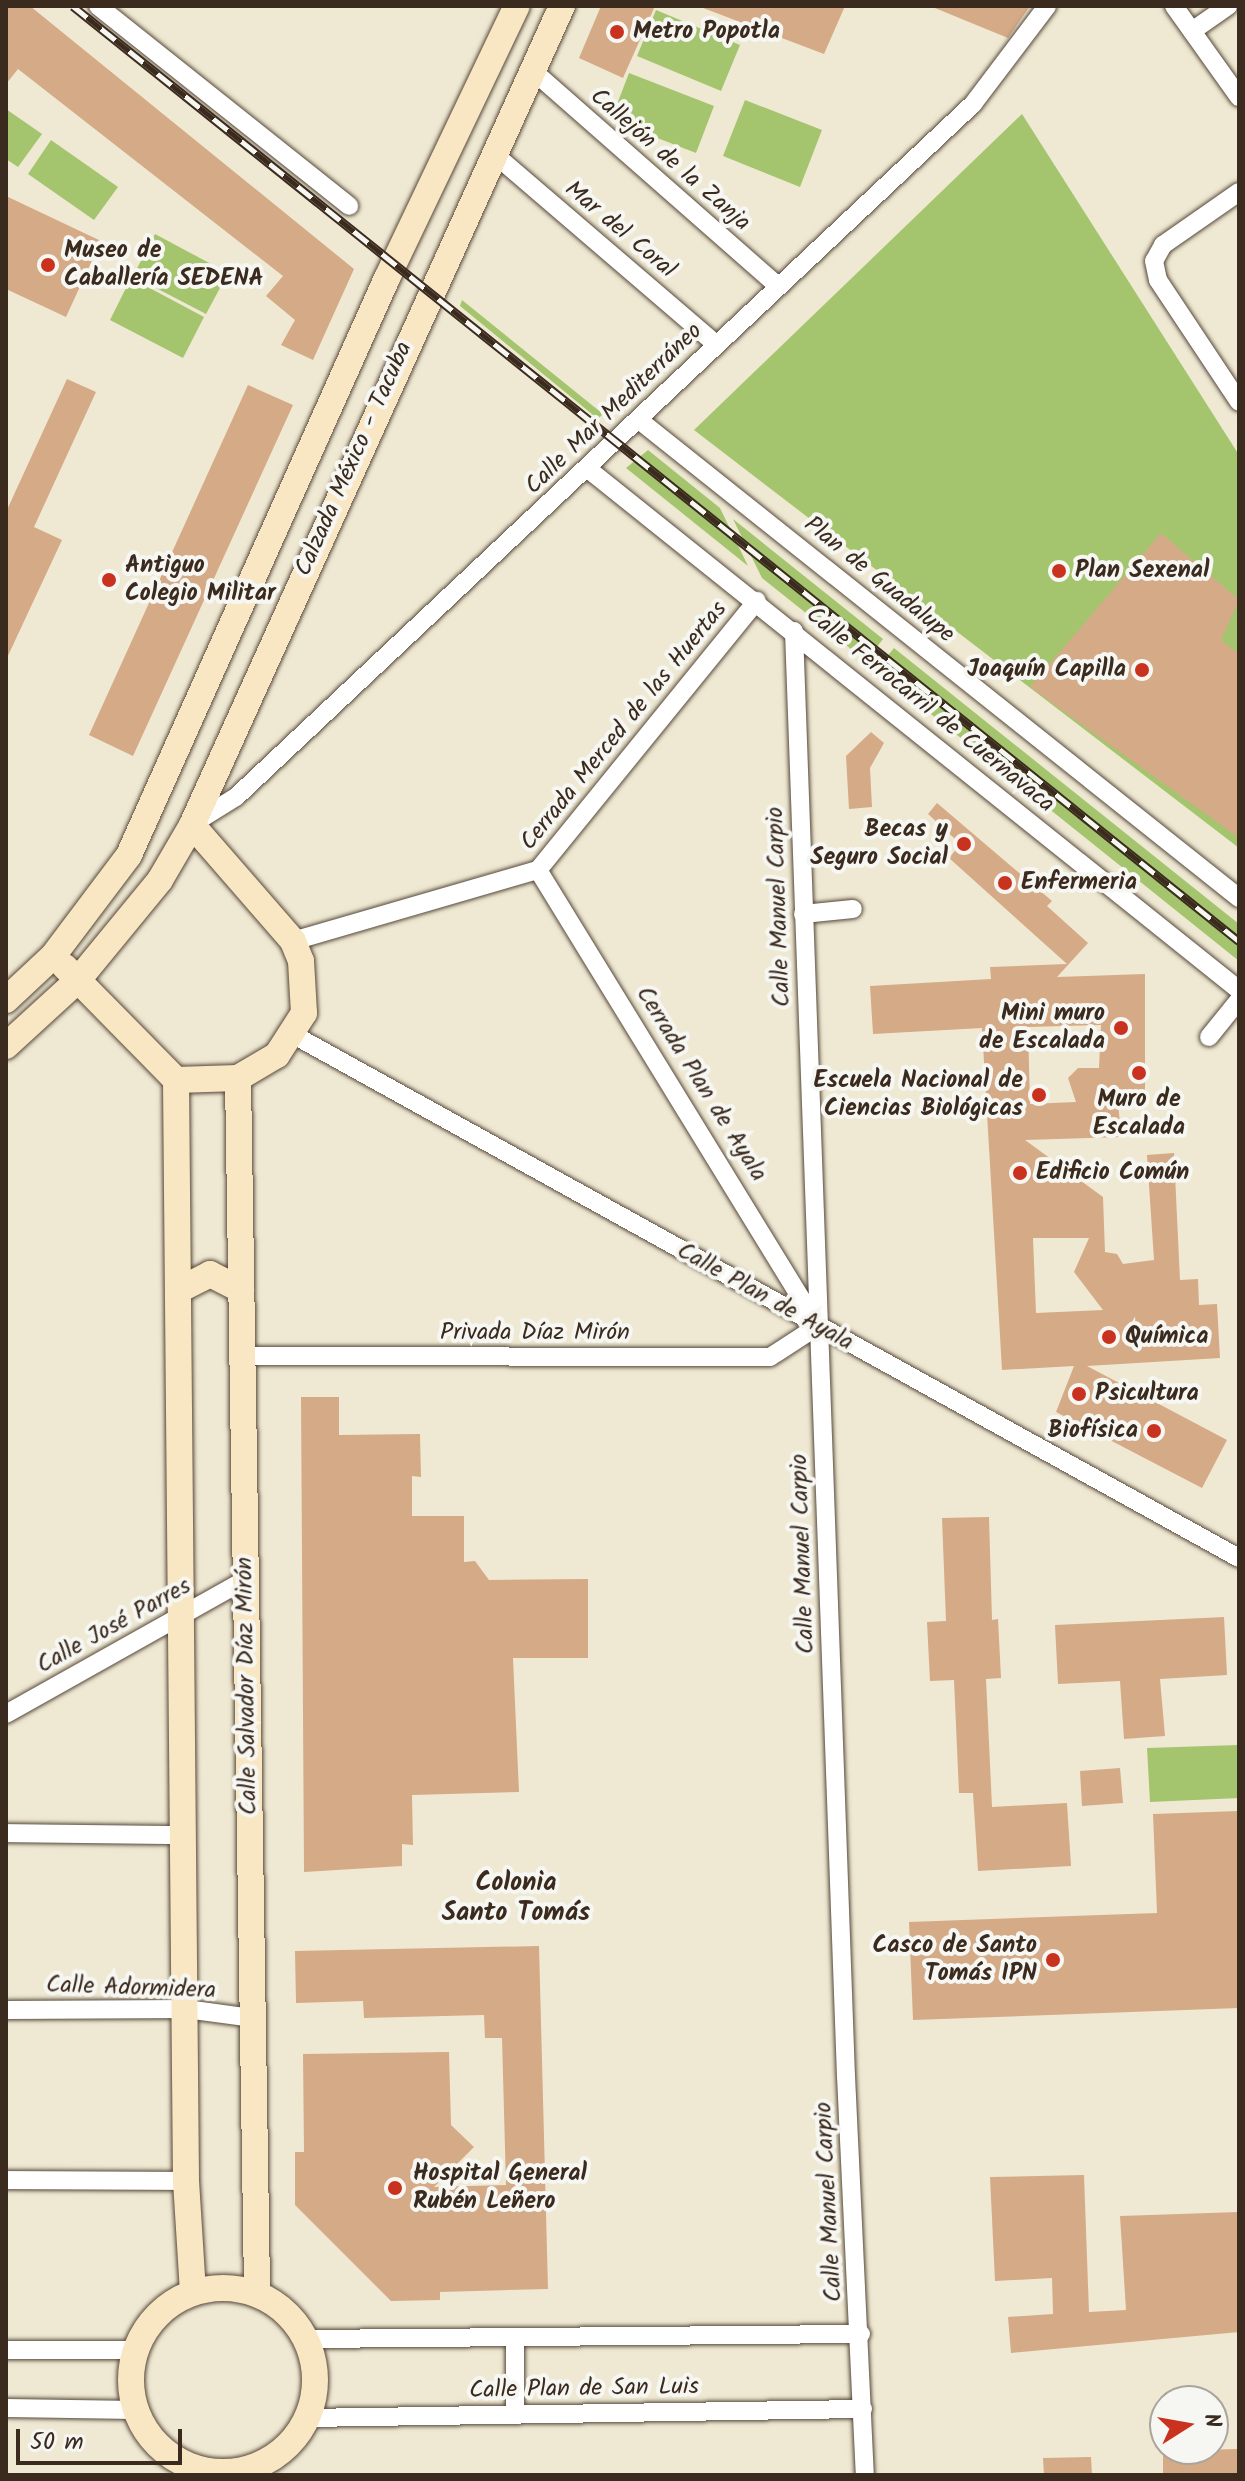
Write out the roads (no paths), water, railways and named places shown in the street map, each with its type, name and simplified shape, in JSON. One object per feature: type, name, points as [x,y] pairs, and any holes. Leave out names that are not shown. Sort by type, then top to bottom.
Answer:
[{"type":"street","name":"Calzada México - Tacuba","points":[[6,1000],[53,956],[102,895],[147,821],[358,345],[517,6]]},
{"type":"street","name":"Calzada México - Tacuba","points":[[6,1046],[78,980],[160,880],[192,825],[392,372],[562,6]]},
{"type":"street","name":"Calle Mar Mediterráneo","points":[[192,825],[236,797],[973,104],[1047,6]]},
{"type":"street","points":[[1174,6],[1239,97]]},
{"type":"street","points":[[1192,31],[1228,6]]},
{"type":"street","points":[[109,9],[349,206]]},
{"type":"street","name":"Callejón de la Zanja","points":[[532,70],[778,286]]},
{"type":"street","name":"Mar del Coral","points":[[493,153],[716,344]]},
{"type":"street","points":[[1239,192],[1163,245],[1154,261],[1158,280],[1239,402]]},
{"type":"street","points":[[428,196],[428,210],[444,223],[466,214]]},
{"type":"street","points":[[358,345],[367,339],[386,342],[394,356],[392,372]]},
{"type":"street","name":"Plan de Guadalupe","points":[[639,420],[1239,898]]},
{"type":"street","name":"Calle Ferrocarril de Cuernavaca","points":[[588,469],[757,601],[1239,990]]},
{"type":"street","name":"Cerrada Merced de las Huertas","points":[[293,941],[538,870],[757,601]]},
{"type":"street","name":"Calle Manuel Carpio","points":[[794,631],[846,2076],[861,2334],[865,2475]]},
{"type":"street","points":[[176,1080],[238,1078],[277,1055],[304,1013],[306,987],[293,941],[192,825]]},
{"type":"street","name":"Cerrada Plan de Ayala","points":[[538,870],[818,1326]]},
{"type":"street","points":[[803,914],[853,909]]},
{"type":"street","points":[[53,956],[176,1080],[182,1614],[181,1835],[186,2009],[186,2181],[193,2292]]},
{"type":"street","points":[[1209,1037],[1239,1000]]},
{"type":"street","name":"Calle Plan de Ayala","points":[[292,1034],[1239,1558]]},
{"type":"street","name":"Calle Salvador Díaz Mirón","points":[[238,1078],[257,2294]]},
{"type":"street","points":[[179,1290],[187,1281],[210,1274],[241,1290]]},
{"type":"street","name":"Privada Díaz Mirón","points":[[242,1356],[770,1357],[818,1326]]},
{"type":"street","name":"Calle José Parres","points":[[6,1714],[245,1580]]},
{"type":"street","points":[[6,1833],[181,1835]]},
{"type":"street","name":"Calle Adormidera","points":[[6,2010],[186,2009],[253,2018]]},
{"type":"street","points":[[6,2180],[186,2181]]},
{"type":"street","points":[[214,2287],[257,2294],[285,2312],[305,2339],[314,2365],[306,2418],[289,2444],[263,2469],[220,2471],[177,2468],[136,2410],[131,2380],[136,2350],[168,2305],[193,2292],[214,2287]]},
{"type":"street","points":[[305,2339],[861,2334]]},
{"type":"street","points":[[515,2337],[515,2414]]},
{"type":"street","points":[[6,2350],[136,2350]]},
{"type":"street","points":[[6,2408],[136,2410]]},
{"type":"street","name":"Calle Plan de San Luis","points":[[306,2418],[863,2409]]},
{"type":"railway","points":[[73,6],[1239,941]]},
{"type":"place","name":"Metro Popotla","points":[[617,32]]},
{"type":"place","name":"Museo de Caballería SEDENA","points":[[48,265]]},
{"type":"place","name":"Plan Sexenal","points":[[1059,571]]},
{"type":"place","name":"Antiguo Colegio Militar","points":[[109,580]]},
{"type":"place","name":"Joaquín Capilla","points":[[1142,670]]},
{"type":"place","name":"Becas y Seguro Social","points":[[964,844]]},
{"type":"place","name":"Enfermeria","points":[[1005,883]]},
{"type":"place","name":"Mini muro de Escalada","points":[[1121,1028]]},
{"type":"place","name":"Muro de Escalada","points":[[1139,1073]]},
{"type":"place","name":"Escuela Nacional de Ciencias Biológicas","points":[[1039,1095]]},
{"type":"place","name":"Edificio Común","points":[[1020,1173]]},
{"type":"place","name":"Química","points":[[1109,1337]]},
{"type":"place","name":"Psicultura","points":[[1079,1394]]},
{"type":"place","name":"Biofísica","points":[[1154,1431]]},
{"type":"place","name":"Casco de Santo Tomás IPN","points":[[1053,1960]]},
{"type":"place","name":"Hospital General Rubén Leñero","points":[[395,2188]]},
{"type":"district","name":"Colonia Santo Tomás","points":[[516,1899]]}]
